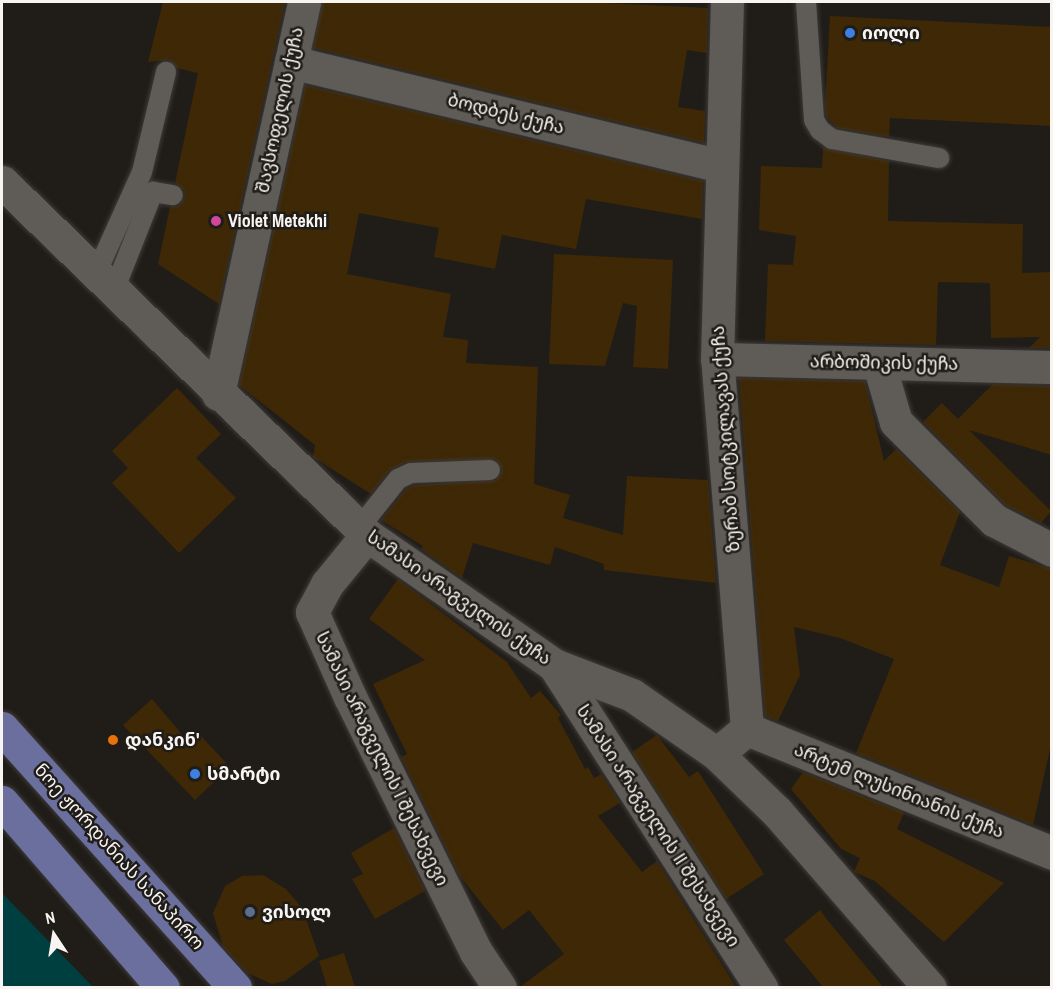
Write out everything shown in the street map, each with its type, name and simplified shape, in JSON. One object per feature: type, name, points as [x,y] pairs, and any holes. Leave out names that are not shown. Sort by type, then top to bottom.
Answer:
[{"type":"main road","name":"ნოე ჟორდანიას სანაპირო","points":[[2,728],[235,987]]},
{"type":"main road","points":[[2,802],[163,987]]},
{"type":"street","name":"შავსოფელის ქუჩა","points":[[218,394],[304,2]]},
{"type":"street","name":"ზურაბ სოტკილავას ქუჩა","points":[[727,2],[720,166],[717,359],[747,729]]},
{"type":"street","name":"ბოდბეს ქუჩა","points":[[291,62],[720,166]]},
{"type":"street","name":"სამასი არაგველის ქუჩა","points":[[2,182],[104,285],[363,531],[554,665],[632,695],[717,754],[777,812],[930,987]]},
{"type":"street","name":"არბოშიკის ქუჩა","points":[[717,359],[1052,367]]},
{"type":"street","points":[[879,364],[896,422],[994,520],[1052,550]]},
{"type":"street","name":"სამასი არაგველის I შესახვევი","points":[[363,531],[327,584],[312,612],[350,698],[471,941],[500,987]]},
{"type":"street","name":"სამასი არაგველის II შესახვევი","points":[[554,665],[761,987]]},
{"type":"street","points":[[717,754],[747,729]]},
{"type":"street","name":"არტემ ლუსინიანის ქუჩა","points":[[747,729],[1052,853]]},
{"type":"lane","points":[[806,2],[814,120],[820,130],[832,139],[939,158]]},
{"type":"lane","points":[[104,285],[142,172],[166,72]]},
{"type":"lane","points":[[104,285],[153,192],[173,195]]},
{"type":"lane","points":[[363,531],[398,479],[411,473],[490,470]]},
{"type":"water","points":[[2,893],[93,987],[2,987]]},
{"type":"building","points":[[163,2],[285,2],[219,304],[158,264],[170,207],[178,206],[185,197],[184,190],[175,183],[198,73],[177,68],[168,60],[148,62]]},
{"type":"building","points":[[322,2],[585,2],[708,8],[707,53],[687,50],[678,107],[705,111],[704,143],[313,48]]},
{"type":"building","points":[[830,16],[1052,27],[1052,126],[890,118],[889,137],[837,128],[826,116],[825,105]]},
{"type":"building","points":[[305,85],[703,181],[702,219],[586,199],[576,249],[502,235],[495,269],[434,257],[439,228],[359,213],[347,274],[451,294],[443,337],[468,340],[466,363],[538,367],[534,484],[570,495],[563,518],[623,535],[627,476],[708,480],[716,583],[604,570],[604,564],[555,547],[550,565],[473,543],[462,578],[421,549],[423,546],[381,520],[406,489],[414,485],[496,480],[502,470],[496,460],[406,462],[389,471],[371,494],[313,457],[315,445],[239,385]]},
{"type":"building","points":[[823,147],[889,161],[888,221],[1023,224],[1022,273],[1052,272],[1052,348],[1029,348],[1040,337],[991,338],[990,283],[938,282],[936,345],[765,341],[768,264],[793,265],[796,236],[759,230],[761,166],[822,168]]},
{"type":"building","points":[[554,254],[673,260],[668,369],[633,367],[637,306],[623,303],[605,366],[549,364]]},
{"type":"building","points":[[739,378],[865,381],[884,461],[896,449],[960,512],[940,565],[999,587],[1009,556],[1052,569],[1052,740],[1033,825],[856,753],[894,659],[840,638],[794,627],[800,675],[778,721],[765,716]]},
{"type":"building","points":[[993,384],[1052,386],[1052,455],[969,430],[1051,511],[1041,523],[1005,505],[923,422],[942,403],[958,419]]},
{"type":"building","points":[[177,388],[221,434],[196,458],[236,498],[179,553],[112,483],[128,468],[112,451]]},
{"type":"building","points":[[398,579],[507,662],[531,698],[540,691],[561,715],[558,718],[585,769],[588,767],[594,778],[601,774],[620,803],[598,816],[642,872],[657,861],[736,987],[520,987],[564,954],[529,910],[503,930],[459,875],[401,757],[407,754],[373,684],[425,660],[369,619]]},
{"type":"building","points":[[152,699],[191,745],[201,736],[230,767],[195,800],[123,725]]},
{"type":"building","points":[[657,735],[689,777],[698,771],[764,874],[726,899],[632,752]]},
{"type":"building","points":[[803,772],[904,813],[897,829],[1004,883],[944,942],[875,881],[854,872],[860,858],[841,849],[791,789]]},
{"type":"building","points":[[394,828],[425,891],[375,919],[352,879],[363,874],[351,853]]},
{"type":"building","points":[[263,875],[286,889],[302,908],[319,956],[285,981],[272,984],[247,973],[223,947],[213,913],[225,886],[242,876]]},
{"type":"building","points":[[820,910],[883,987],[823,987],[784,940]]},
{"type":"building","points":[[344,953],[355,987],[327,987],[319,961]]},
{"type":"place","name":"იოლი","points":[[850,33]]},
{"type":"place","name":"Violet Metekhi","points":[[216,221]]},
{"type":"place","name":"დანკინ'","points":[[113,740]]},
{"type":"place","name":"სმარტი","points":[[195,774]]},
{"type":"place","name":"ვისოლ","points":[[250,912]]}]
